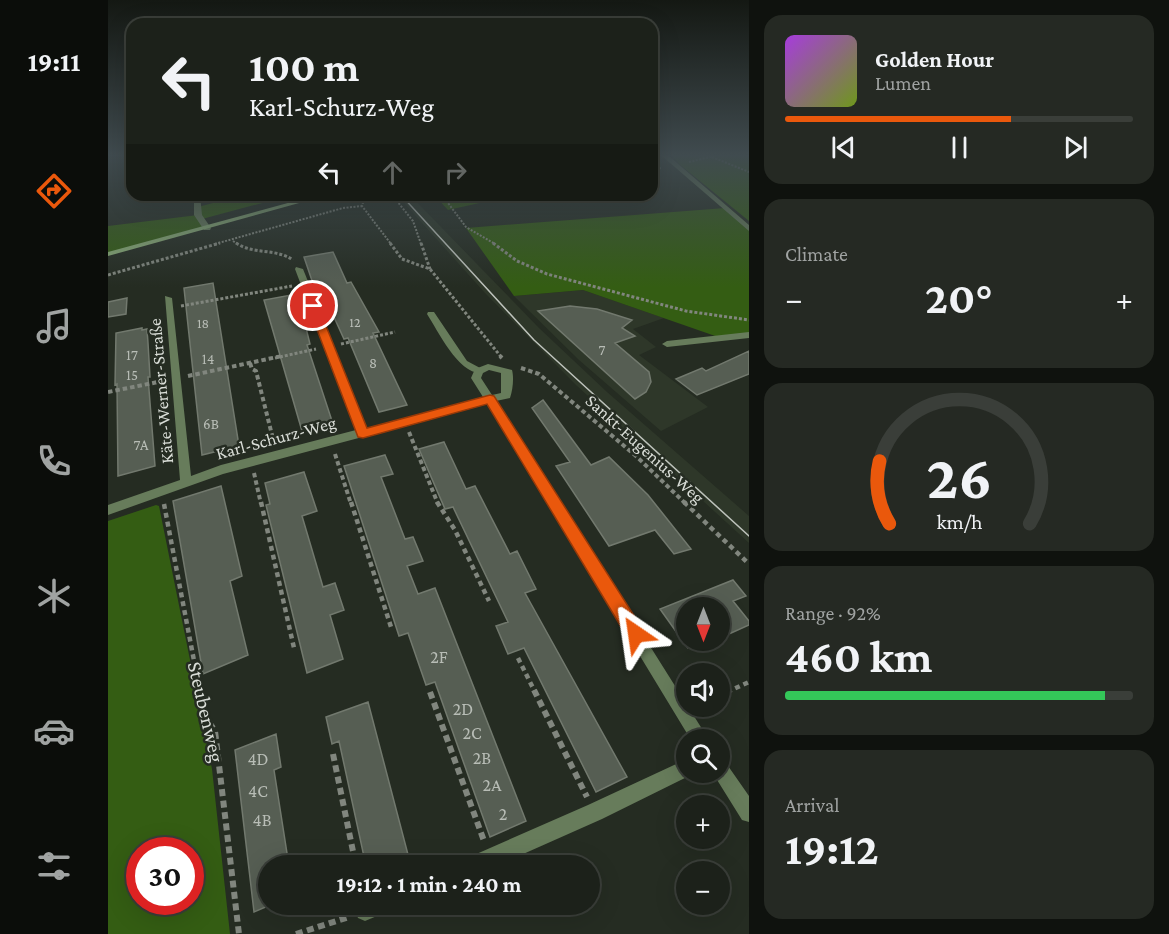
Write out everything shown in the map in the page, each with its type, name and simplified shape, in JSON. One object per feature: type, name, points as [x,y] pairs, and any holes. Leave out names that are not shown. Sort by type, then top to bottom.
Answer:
[{"type":"main road","points":[[108,254],[304,201]]},
{"type":"street","points":[[715,200],[749,229]]},
{"type":"street","points":[[197,201],[198,215],[207,228]]},
{"type":"street","points":[[298,268],[363,434]]},
{"type":"street","name":"Käte-Werner-Straße","points":[[169,303],[186,482]]},
{"type":"street","points":[[667,344],[749,335]]},
{"type":"street","points":[[490,399],[507,395],[511,372],[488,367],[479,371],[476,378],[694,729]]},
{"type":"street","name":"Karl-Schurz-Weg","points":[[108,510],[186,482],[252,462],[490,399]]},
{"type":"street","points":[[497,855],[676,773]]},
{"type":"street","points":[[729,783],[749,813]]},
{"type":"lane","points":[[431,314],[464,363],[479,371]]},
{"type":"path","points":[[108,275],[343,208],[362,206],[363,201]]},
{"type":"path","points":[[397,201],[413,221],[430,269]]},
{"type":"path","points":[[446,201],[466,227],[517,261],[547,274],[686,311],[749,320]]},
{"type":"path","name":"Sankt-Eugenius-Weg","points":[[362,206],[402,258],[430,269],[511,372],[539,374],[636,456],[749,564]]},
{"type":"path","points":[[233,241],[242,248],[257,253],[279,253],[291,257],[298,268]]},
{"type":"path","points":[[169,303],[304,284]]},
{"type":"path","points":[[108,392],[395,332]]},
{"type":"path","points":[[250,363],[252,369],[256,371],[277,455]]},
{"type":"path","points":[[405,422],[439,507],[455,530],[489,601]]},
{"type":"path","points":[[332,442],[391,627]]},
{"type":"path","points":[[252,462],[294,648]]},
{"type":"path","name":"Steubenweg","points":[[162,491],[204,715],[215,731],[239,934]]},
{"type":"path","points":[[518,658],[594,812]]},
{"type":"path","points":[[730,691],[749,682]]},
{"type":"path","points":[[430,692],[489,855]]},
{"type":"path","points":[[333,754],[354,855]]},
{"type":"path","points":[[296,934],[352,915]]},
{"type":"shaded area","points":[[402,201],[416,201],[539,328],[607,392],[749,516],[749,543],[576,385],[485,293]]},
{"type":"shaded area","points":[[583,290],[664,318],[633,329],[656,347],[639,355],[708,407],[661,431],[579,360],[514,296]]},
{"type":"green space","points":[[723,200],[749,200],[749,221]]},
{"type":"green space","points":[[220,201],[270,201],[202,219],[207,228],[108,254],[108,226],[198,215],[198,207]]},
{"type":"green space","points":[[440,201],[489,201],[448,210]]},
{"type":"green space","points":[[725,208],[749,229],[749,335],[721,338],[583,290],[514,296],[466,228]]},
{"type":"green space","points":[[156,505],[159,506],[212,769],[230,934],[108,934],[108,521]]},
{"type":"building","points":[[333,252],[347,283],[351,282],[379,332],[373,333],[407,405],[379,412],[348,338],[344,339],[333,315],[324,316],[304,257]]},
{"type":"building","points":[[213,283],[239,446],[202,455],[184,288]]},
{"type":"building","points":[[302,293],[312,319],[304,320],[310,344],[307,345],[333,424],[302,431],[264,300]]},
{"type":"building","points":[[127,298],[126,314],[108,317],[108,302]]},
{"type":"building","points":[[570,306],[597,309],[632,320],[622,328],[635,336],[615,343],[649,372],[651,382],[646,392],[635,399],[538,311]]},
{"type":"building","points":[[142,328],[142,330],[147,329],[155,466],[118,476],[116,333]]},
{"type":"building","points":[[749,351],[749,374],[697,395],[676,379],[702,368],[706,371]]},
{"type":"building","points":[[543,400],[591,465],[609,457],[648,495],[691,549],[674,554],[655,530],[609,546],[556,466],[570,462],[532,408]]},
{"type":"building","points":[[444,442],[466,489],[475,486],[510,554],[517,551],[536,589],[525,593],[627,777],[596,792],[524,648],[508,654],[496,626],[508,622],[453,507],[445,509],[419,449]]},
{"type":"building","points":[[385,455],[393,474],[381,477],[405,539],[413,537],[423,561],[407,566],[418,594],[435,588],[526,821],[490,837],[435,682],[426,685],[408,633],[399,636],[344,466]]},
{"type":"building","points":[[304,472],[317,511],[302,516],[323,587],[335,583],[344,610],[330,615],[343,659],[307,673],[266,505],[270,504],[265,483]]},
{"type":"building","points":[[221,486],[242,576],[230,581],[248,655],[203,674],[173,501]]},
{"type":"building","points":[[733,580],[746,596],[733,601],[749,621],[749,625],[730,634],[730,597],[690,597]]},
{"type":"building","points":[[676,603],[676,632],[660,609]]},
{"type":"building","points":[[368,702],[408,855],[364,855],[339,741],[332,744],[326,717]]},
{"type":"building","points":[[276,734],[281,767],[274,770],[287,855],[258,855],[258,910],[254,912],[235,750]]},
{"type":"tram line","points":[[407,201],[534,340],[749,536]]},
{"type":"route","points":[[313,306],[363,434],[490,399],[636,634]]}]
